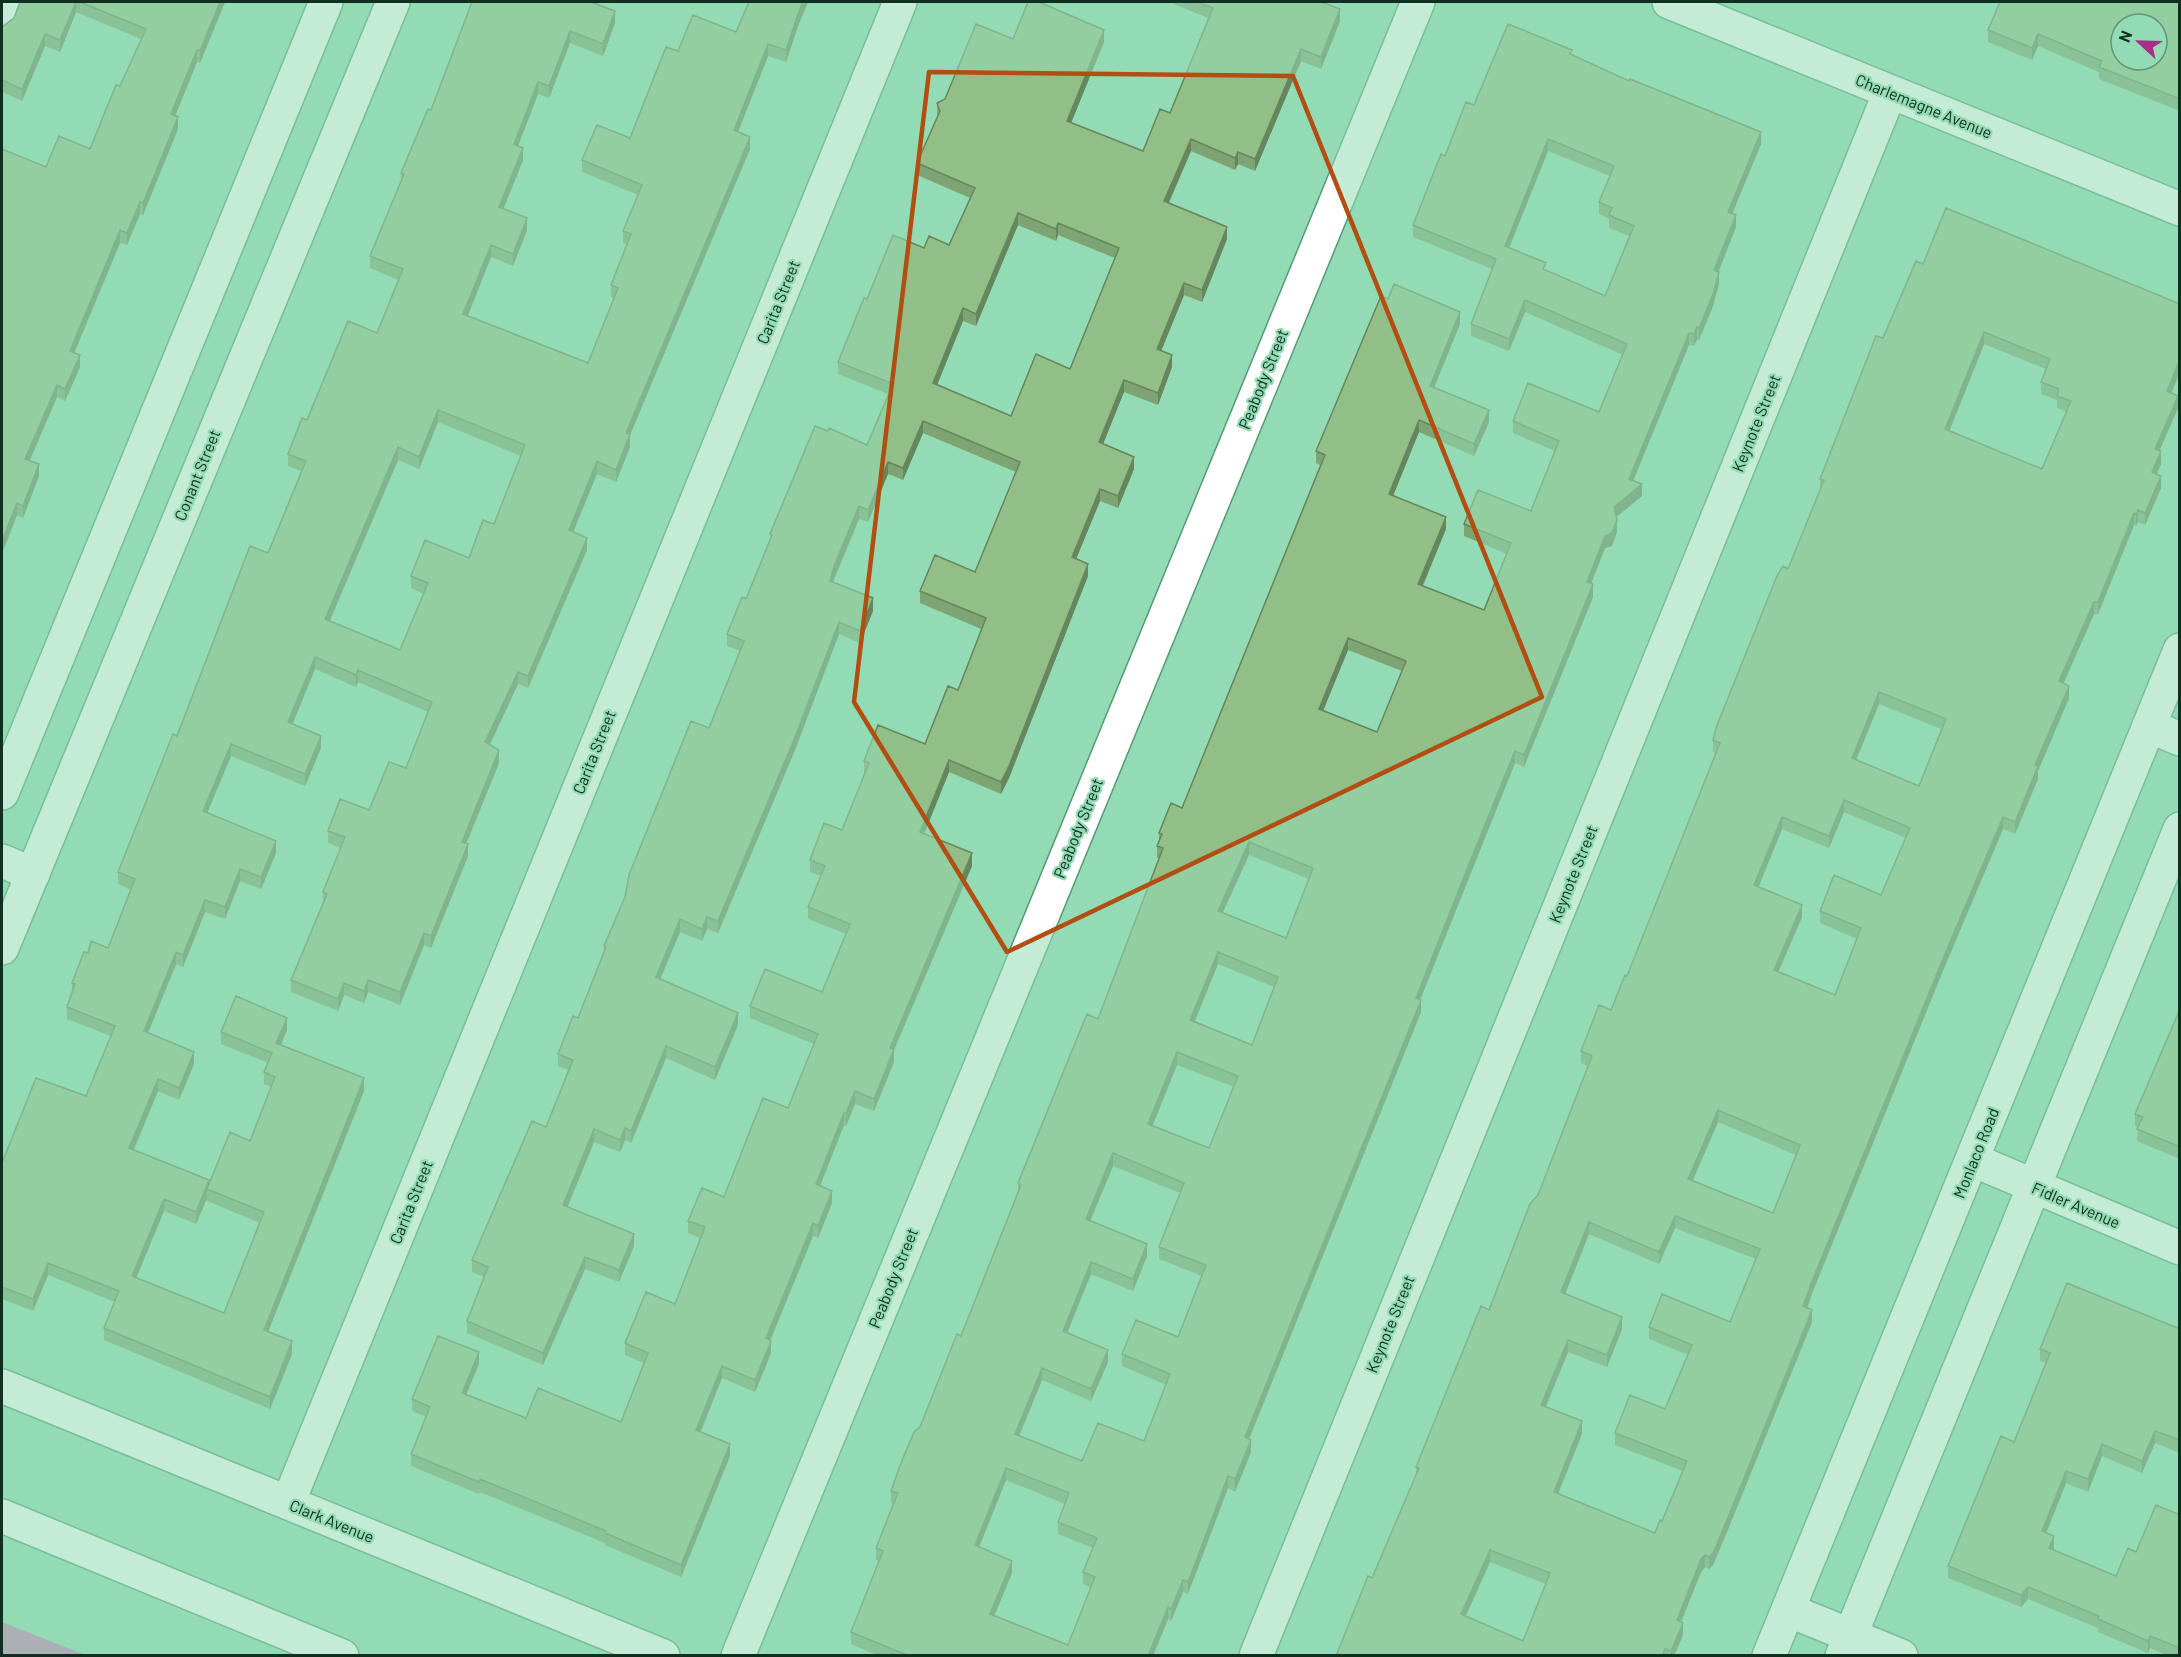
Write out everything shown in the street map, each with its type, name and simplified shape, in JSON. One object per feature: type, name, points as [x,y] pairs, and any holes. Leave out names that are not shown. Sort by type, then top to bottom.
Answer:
[{"type":"street","points":[[2,793],[326,2]]},
{"type":"street","name":"Conant Street","points":[[2,948],[393,2]]},
{"type":"street","name":"Carita Street","points":[[288,1503],[900,2]]},
{"type":"street","name":"Peabody Street","points":[[738,1656],[1418,2]]},
{"type":"street","name":"Charlemagne Avenue","points":[[1669,2],[2180,209]]},
{"type":"street","name":"Keynote Street","points":[[1256,1656],[1890,92]]},
{"type":"street","name":"Monlaco Road","points":[[1769,1656],[2180,650]]},
{"type":"street","points":[[2149,726],[2180,739]]},
{"type":"street","points":[[1847,1645],[2180,829]]},
{"type":"street","points":[[2,861],[33,874]]},
{"type":"street","name":"Fidler Avenue","points":[[1973,1161],[2032,1188],[2180,1248]]},
{"type":"street","name":"Clark Avenue","points":[[2,1386],[663,1656]]},
{"type":"street","points":[[2,1516],[342,1656]]},
{"type":"street","points":[[1788,1610],[1847,1645],[1901,1656]]},
{"type":"lane","points":[[2,25],[11,2]]},
{"type":"highlighted area","points":[[929,72],[1293,76],[1542,697],[1007,952],[854,702]]},
{"type":"shaded area","points":[[2,1622],[85,1655],[2,1655]]},
{"type":"building","points":[[20,2],[76,2],[60,40],[45,34],[22,89],[2,80],[2,25],[14,18]]},
{"type":"building","points":[[80,2],[220,2],[200,51],[197,50],[171,114],[178,117],[143,203],[140,202],[127,233],[120,230],[70,351],[80,355],[65,389],[57,385],[25,459],[39,464],[23,506],[17,503],[2,541],[2,149],[46,167],[59,136],[90,149],[116,85],[120,86],[146,29]]},
{"type":"building","points":[[472,2],[591,2],[615,11],[603,44],[570,31],[549,86],[538,82],[514,144],[523,148],[499,207],[527,218],[513,254],[491,245],[463,314],[588,363],[618,288],[611,285],[631,234],[623,231],[642,185],[582,160],[597,125],[630,138],[666,47],[678,51],[693,15],[736,32],[749,2],[803,2],[786,50],[768,44],[734,130],[750,137],[626,433],[630,434],[616,470],[597,461],[569,530],[587,538],[528,676],[518,672],[485,742],[499,750],[462,842],[468,844],[431,936],[424,933],[400,992],[368,980],[364,991],[344,983],[338,999],[291,980],[327,894],[323,892],[345,837],[328,831],[340,799],[369,810],[389,762],[406,768],[432,702],[358,670],[356,675],[315,657],[288,722],[321,736],[305,774],[231,744],[203,811],[276,841],[261,877],[240,869],[225,907],[205,900],[183,955],[176,952],[144,1031],[194,1052],[179,1088],[158,1079],[129,1148],[209,1180],[196,1212],[164,1199],[132,1276],[224,1313],[264,1212],[207,1189],[230,1132],[250,1141],[275,1077],[264,1072],[272,1053],[221,1032],[236,996],[287,1018],[276,1043],[364,1078],[264,1330],[292,1341],[270,1397],[104,1328],[119,1291],[48,1263],[33,1299],[2,1287],[2,1163],[36,1078],[86,1096],[115,1026],[67,1007],[75,984],[72,983],[84,952],[88,953],[91,941],[108,948],[135,879],[118,872],[173,734],[177,736],[250,546],[268,553],[306,461],[288,454],[302,418],[307,420],[348,321],[377,333],[403,269],[370,256],[404,174],[401,173],[428,109],[431,110]],"holes":[[[438,410],[525,445],[494,524],[483,520],[469,558],[425,540],[411,576],[428,583],[400,650],[325,619],[398,447],[419,457]]]},
{"type":"building","points":[[1028,2],[1039,2],[1104,30],[1067,121],[1143,151],[1160,109],[1170,113],[1213,8],[1197,2],[1321,2],[1340,9],[1321,57],[1301,49],[1255,159],[1238,152],[1235,158],[1191,139],[1164,201],[1227,227],[1202,290],[1184,283],[1157,349],[1172,355],[1158,393],[1124,380],[1099,442],[1134,457],[1118,496],[1100,489],[1072,557],[1088,564],[1001,782],[949,760],[920,832],[972,853],[890,1048],[894,1049],[874,1099],[855,1091],[844,1113],[816,1184],[832,1191],[818,1226],[813,1223],[766,1338],[771,1341],[755,1380],[722,1366],[696,1430],[730,1444],[681,1565],[480,1479],[479,1482],[411,1454],[430,1407],[412,1399],[438,1336],[479,1352],[462,1393],[526,1418],[538,1388],[621,1422],[648,1353],[625,1343],[646,1292],[675,1304],[705,1227],[688,1221],[702,1188],[724,1197],[763,1098],[788,1108],[818,1034],[750,1006],[765,969],[822,992],[850,924],[808,907],[825,866],[810,860],[824,823],[842,830],[869,763],[864,761],[878,725],[925,744],[948,686],[958,690],[986,618],[920,591],[935,555],[975,572],[1020,462],[923,421],[903,468],[888,462],[868,510],[859,506],[834,566],[830,581],[873,598],[860,631],[839,622],[795,737],[718,921],[707,917],[702,929],[680,919],[656,977],[738,1013],[715,1067],[666,1046],[631,1131],[625,1128],[620,1140],[594,1129],[563,1205],[634,1234],[619,1270],[585,1257],[543,1353],[467,1321],[488,1267],[472,1260],[532,1121],[546,1127],[573,1060],[558,1054],[573,1016],[578,1018],[606,947],[604,946],[625,897],[629,875],[691,721],[709,728],[744,641],[727,634],[742,597],[746,599],[815,426],[828,431],[829,428],[867,445],[893,384],[838,362],[864,298],[867,299],[893,235],[924,248],[929,236],[949,245],[975,188],[917,163],[940,111],[937,103],[945,99],[976,24],[1013,39]],"holes":[[[1018,213],[1056,229],[1058,223],[1119,248],[1070,369],[1036,354],[1011,416],[933,383],[963,308],[976,314]]]},
{"type":"building","points":[[2000,2],[2180,2],[2180,99],[2112,72],[2169,72],[2169,12],[2109,12],[2109,71],[2099,67],[2102,61],[2038,34],[2032,48],[1988,30]]},
{"type":"building","points":[[1508,24],[1572,50],[1570,54],[1629,81],[1630,79],[1761,132],[1728,212],[1736,215],[1714,270],[1719,272],[1713,294],[1699,328],[1697,327],[1694,334],[1689,333],[1629,479],[1642,484],[1614,507],[1617,520],[1612,533],[1605,536],[1587,582],[1593,584],[1524,755],[1515,751],[1471,859],[1416,998],[1421,1000],[1245,1437],[1251,1440],[1235,1479],[1228,1476],[1188,1582],[1183,1580],[1171,1609],[1168,1607],[1148,1656],[909,1656],[851,1632],[883,1551],[876,1548],[898,1493],[891,1491],[914,1432],[920,1427],[957,1334],[961,1336],[1021,1185],[1018,1183],[1087,1014],[1098,1019],[1163,848],[1157,846],[1162,834],[1159,833],[1171,803],[1182,808],[1325,455],[1316,451],[1381,296],[1388,299],[1394,284],[1460,312],[1430,386],[1489,410],[1474,444],[1419,420],[1389,494],[1446,517],[1418,584],[1484,610],[1511,543],[1464,524],[1478,490],[1531,511],[1559,441],[1513,421],[1528,383],[1599,412],[1627,344],[1525,300],[1509,339],[1471,324],[1496,259],[1413,225],[1441,154],[1445,156],[1466,102],[1474,105]],"holes":[[[1548,139],[1614,166],[1599,202],[1612,208],[1609,215],[1634,226],[1605,296],[1543,269],[1546,263],[1505,246]],[[1348,638],[1406,661],[1377,732],[1319,709]],[[1249,842],[1313,868],[1286,938],[1218,911]],[[1218,952],[1278,977],[1252,1045],[1190,1020]],[[1177,1052],[1238,1076],[1209,1148],[1148,1124]],[[1113,1153],[1184,1183],[1159,1247],[1206,1265],[1178,1337],[1136,1320],[1122,1354],[1170,1374],[1144,1441],[1098,1423],[1082,1461],[1015,1434],[1042,1368],[1091,1389],[1108,1350],[1063,1331],[1091,1262],[1133,1279],[1147,1244],[1086,1219]],[[1006,1468],[1069,1493],[1058,1522],[1097,1538],[1083,1572],[1095,1577],[1068,1645],[990,1614],[1012,1561],[975,1545]]]},
{"type":"building","points":[[1946,208],[2180,304],[2180,359],[2167,391],[2178,396],[2155,449],[2161,451],[2152,472],[2161,476],[2145,513],[2138,510],[2136,514],[2134,513],[2098,602],[2094,602],[2059,681],[2069,686],[2035,765],[2038,766],[2015,822],[2003,817],[1942,961],[1813,1279],[1803,1306],[1812,1310],[1727,1520],[1713,1553],[1701,1559],[1677,1620],[1683,1623],[1671,1651],[1665,1649],[1662,1656],[1336,1656],[1368,1576],[1372,1578],[1419,1468],[1416,1467],[1481,1306],[1489,1310],[1530,1204],[1538,1195],[1592,1056],[1581,1051],[1599,1005],[1611,1010],[1625,975],[1627,976],[1720,743],[1713,740],[1716,728],[1777,576],[1783,566],[1788,569],[1824,480],[1820,479],[1876,336],[1883,338],[1916,261],[1923,264]],"holes":[[[1984,332],[2050,359],[2041,382],[2059,389],[2057,396],[2071,401],[2042,469],[1945,429]],[[1879,692],[1946,719],[1919,786],[1852,758]],[[1844,800],[1910,828],[1881,895],[1834,875],[1820,911],[1861,928],[1835,995],[1774,970],[1802,905],[1754,885],[1782,817],[1829,836]],[[1718,1110],[1800,1145],[1773,1213],[1688,1179]],[[1675,1216],[1760,1249],[1730,1322],[1662,1294],[1649,1327],[1692,1345],[1665,1409],[1630,1395],[1615,1433],[1687,1461],[1655,1533],[1554,1492],[1582,1421],[1541,1405],[1568,1340],[1607,1355],[1622,1317],[1561,1292],[1589,1222],[1659,1252]],[[1490,1550],[1550,1573],[1523,1641],[1461,1614]]]},
{"type":"building","points":[[2180,1009],[2180,1147],[2137,1129],[2143,1117],[2135,1114]]},
{"type":"building","points":[[2067,1283],[2180,1329],[2180,1440],[2155,1431],[2142,1461],[2102,1444],[2088,1479],[2066,1471],[2042,1531],[2054,1536],[2049,1548],[2116,1576],[2128,1548],[2136,1552],[2156,1505],[2180,1515],[2180,1648],[2150,1636],[2148,1641],[2098,1619],[2099,1616],[2028,1587],[2021,1595],[1948,1566],[2001,1436],[2014,1442],[2050,1353],[2040,1349]]}]
